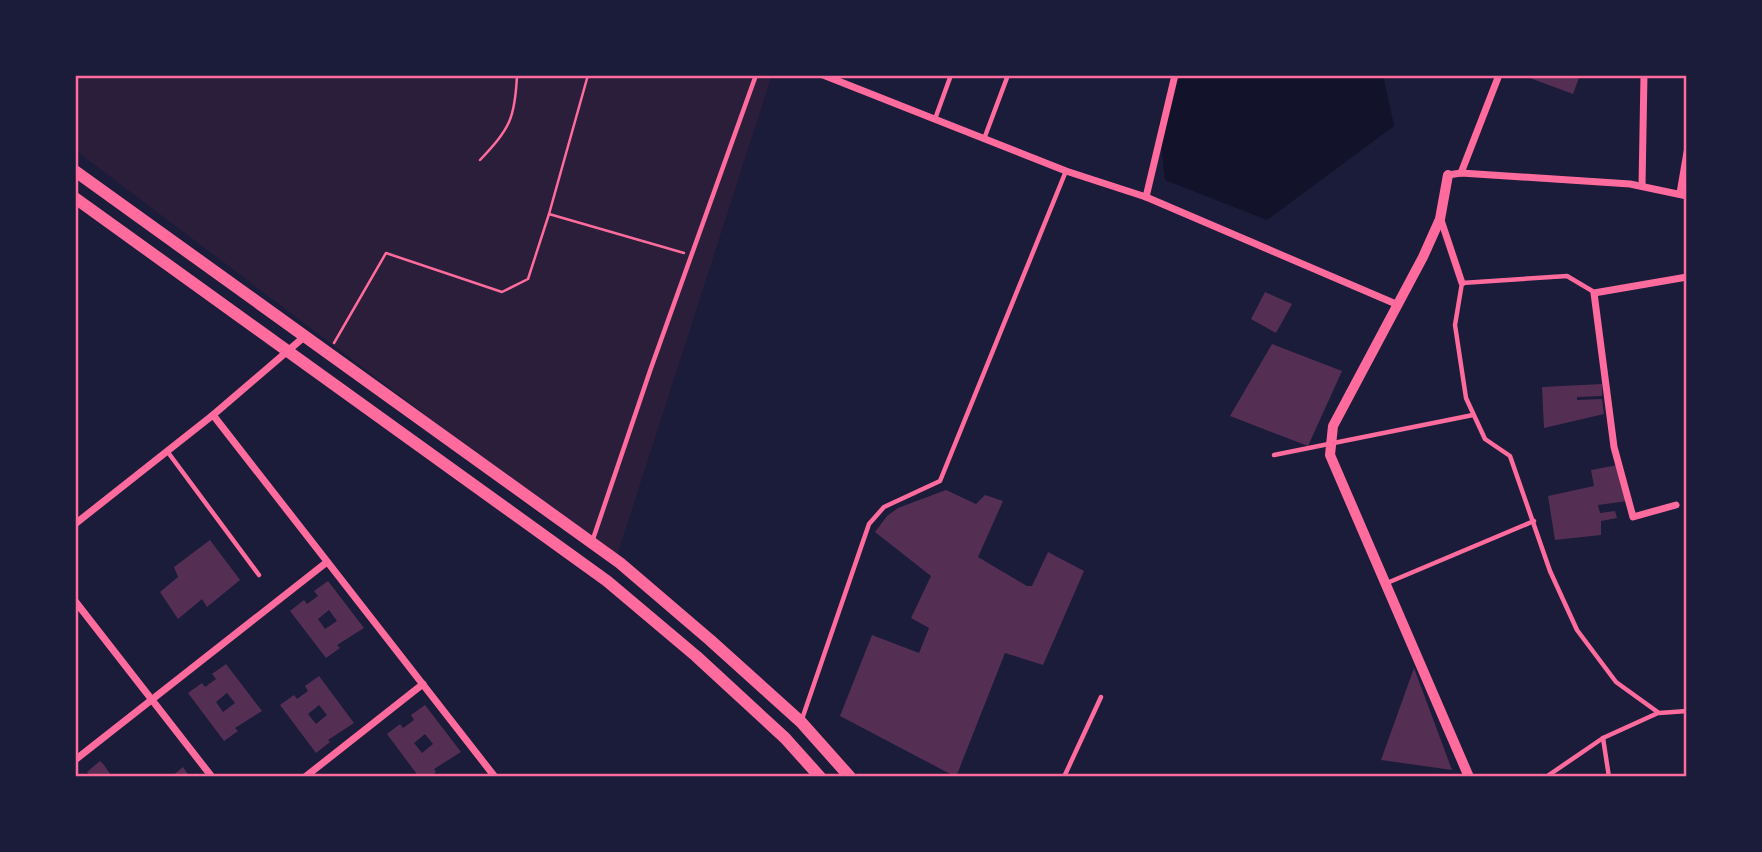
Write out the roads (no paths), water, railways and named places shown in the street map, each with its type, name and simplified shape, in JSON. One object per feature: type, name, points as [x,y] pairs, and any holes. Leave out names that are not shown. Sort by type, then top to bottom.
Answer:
[{"type":"main road","points":[[75,171],[620,563],[801,722],[850,777]]},
{"type":"main road","points":[[75,198],[607,581],[696,656],[785,738],[820,777]]},
{"type":"street","points":[[823,75],[1066,171],[1146,197],[1396,304]]},
{"type":"street","points":[[1146,197],[1175,75]]},
{"type":"street","points":[[1461,173],[1499,75]]},
{"type":"street","points":[[1642,186],[1644,75]]},
{"type":"street","points":[[1469,777],[1330,455],[1333,426],[1423,257],[1440,219],[1448,175],[1461,173],[1642,186],[1684,195],[1687,152]]},
{"type":"street","points":[[1440,219],[1462,283]]},
{"type":"street","points":[[1676,505],[1633,517],[1614,447],[1594,293],[1687,277]]},
{"type":"street","points":[[75,524],[213,415],[304,337]]},
{"type":"street","points":[[213,415],[495,777]]},
{"type":"street","points":[[75,760],[327,562]]},
{"type":"street","points":[[75,601],[212,777]]},
{"type":"street","points":[[304,777],[423,684]]},
{"type":"lane","points":[[592,543],[756,75]]},
{"type":"lane","points":[[935,119],[951,75]]},
{"type":"lane","points":[[984,139],[1008,75]]},
{"type":"lane","points":[[801,722],[869,524],[884,507],[940,481],[1066,171]]},
{"type":"lane","points":[[1594,293],[1567,276],[1462,283],[1455,326],[1466,398],[1485,439],[1510,456],[1550,570],[1577,630],[1616,682],[1659,713]]},
{"type":"lane","points":[[1274,455],[1473,415]]},
{"type":"lane","points":[[167,451],[259,575]]},
{"type":"lane","points":[[1384,584],[1534,521]]},
{"type":"lane","points":[[1065,777],[1101,698]]},
{"type":"lane","points":[[1546,777],[1603,738],[1659,713],[1687,712]]},
{"type":"lane","points":[[1603,738],[1609,777]]}]
